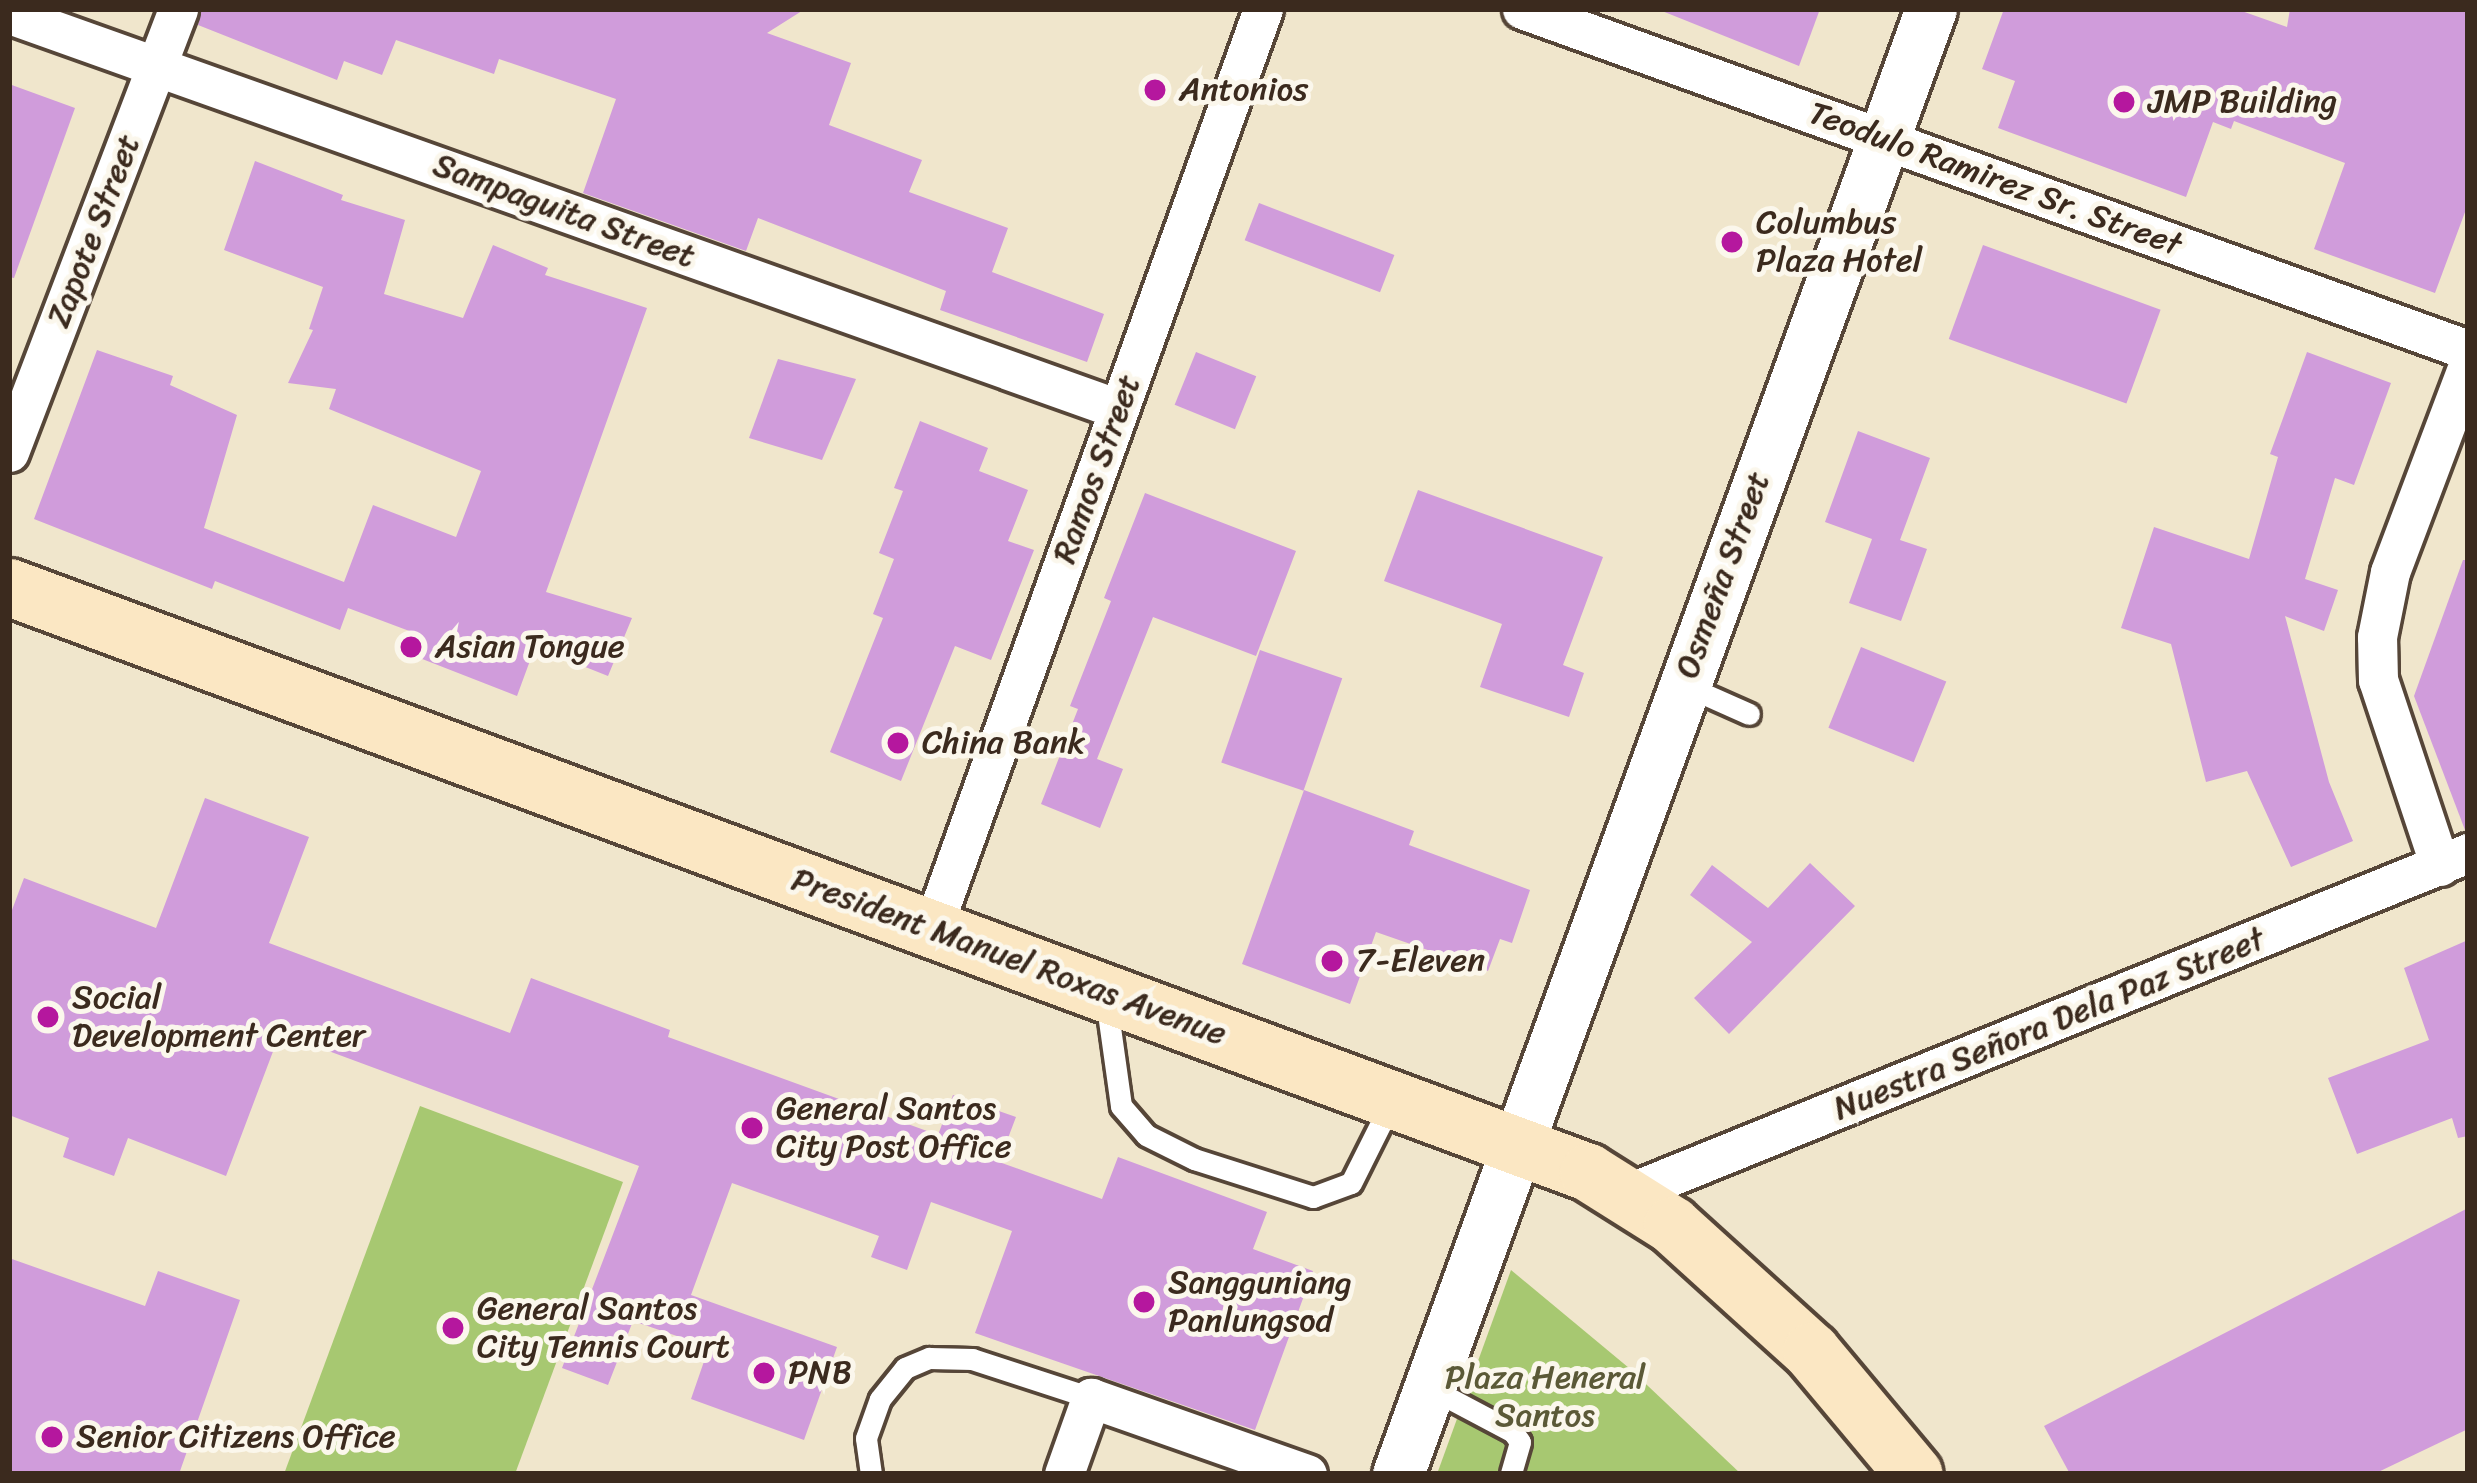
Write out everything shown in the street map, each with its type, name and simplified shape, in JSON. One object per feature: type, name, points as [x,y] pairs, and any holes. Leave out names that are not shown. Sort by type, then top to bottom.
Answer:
[{"type":"main road","name":"President Manuel Roxas Avenue","points":[[9,587],[1516,1141],[1628,1193],[1810,1352],[1914,1474]]},
{"type":"street","name":"Zapote Street","points":[[9,452],[178,9]]},
{"type":"street","name":"Ramos Street","points":[[932,929],[1263,9]]},
{"type":"street","name":"Teodulo Ramirez Sr. Street","points":[[1522,9],[2468,350]]},
{"type":"street","name":"Osmeña Street","points":[[1398,1474],[1931,9]]},
{"type":"street","name":"Sampaguita Street","points":[[9,14],[1118,409]]},
{"type":"street","points":[[2454,859],[2378,680],[2377,638],[2390,572],[2468,366]]},
{"type":"street","name":"Nuestra Señora Dela Paz Street","points":[[1628,1193],[2454,859]]},
{"type":"street","points":[[1064,1474],[1091,1398],[1307,1474]]},
{"type":"lane","points":[[1683,684],[1749,714]]},
{"type":"lane","points":[[1105,993],[1121,1106],[1146,1136],[1194,1159],[1313,1197],[1352,1183],[1394,1097]]},
{"type":"lane","points":[[871,1474],[866,1438],[880,1399],[905,1368],[929,1358],[972,1359],[1091,1398]]},
{"type":"lane","points":[[1429,1388],[1513,1432],[1520,1442],[1511,1474]]},
{"type":"green space","name":"General Santos City Tennis Court","points":[[420,1106],[623,1182],[515,1474],[284,1474]]},
{"type":"green space","name":"Plaza Heneral Santos","points":[[1511,1270],[1629,1368],[1741,1474],[1437,1474]]},
{"type":"building","points":[[201,9],[805,9],[767,33],[851,63],[829,125],[922,160],[909,192],[1008,228],[992,272],[1104,314],[1087,362],[940,310],[946,291],[758,218],[746,251],[583,193],[616,99],[499,59],[494,74],[396,40],[382,75],[344,61],[337,80],[198,25]]},
{"type":"building","points":[[1657,9],[1820,9],[1799,66]]},
{"type":"building","points":[[2004,9],[2236,9],[2287,27],[2290,9],[2468,9],[2468,204],[2435,293],[2314,249],[2345,163],[2234,121],[2231,129],[2213,122],[2186,197],[1998,128],[2015,81],[1982,69]]},
{"type":"building","points":[[9,84],[75,108],[14,278],[9,277]]},
{"type":"building","points":[[255,161],[343,195],[341,200],[405,220],[384,294],[463,318],[493,245],[548,268],[545,275],[647,308],[546,592],[632,618],[608,676],[535,647],[517,696],[412,655],[420,635],[348,608],[340,630],[215,581],[212,589],[34,519],[97,350],[173,376],[170,385],[237,415],[204,528],[344,582],[373,505],[456,537],[481,471],[329,409],[336,389],[288,383],[313,330],[309,329],[323,287],[224,250]]},
{"type":"building","points":[[1259,203],[1394,255],[1380,292],[1245,240]]},
{"type":"building","points":[[1983,245],[2161,310],[2126,404],[1949,339]]},
{"type":"building","points":[[1196,352],[1256,376],[1235,429],[1175,405]]},
{"type":"building","points":[[2307,352],[2391,383],[2354,485],[2335,478],[2305,579],[2338,590],[2324,631],[2285,616],[2329,782],[2353,841],[2291,867],[2247,771],[2206,782],[2171,644],[2121,628],[2154,527],[2249,559],[2278,457],[2270,454]]},
{"type":"building","points":[[778,359],[856,379],[822,460],[749,438]]},
{"type":"building","points":[[920,421],[988,448],[979,471],[1028,490],[1008,541],[1034,550],[991,660],[955,646],[901,781],[830,752],[883,618],[873,614],[894,559],[879,553],[903,491],[894,488]]},
{"type":"building","points":[[1858,431],[1930,458],[1900,540],[1927,549],[1901,621],[1849,603],[1872,539],[1825,522]]},
{"type":"building","points":[[1418,490],[1603,557],[1563,665],[1584,673],[1569,717],[1480,687],[1502,624],[1384,581]]},
{"type":"building","points":[[1145,493],[1296,551],[1256,656],[1153,617],[1097,759],[1123,769],[1100,828],[1041,804],[1078,709],[1070,706],[1111,601],[1104,598]]},
{"type":"building","points":[[2463,560],[2468,560],[2465,830],[2414,696]]},
{"type":"building","points":[[1861,647],[1946,681],[1914,762],[1828,728]]},
{"type":"building","points":[[1260,650],[1342,678],[1304,791],[1221,763]]},
{"type":"building","points":[[1304,790],[1414,831],[1409,845],[1530,890],[1512,943],[1500,939],[1488,971],[1376,932],[1350,1004],[1242,964]]},
{"type":"building","points":[[205,798],[309,837],[269,943],[510,1033],[531,978],[670,1030],[668,1037],[938,1135],[953,1095],[1016,1117],[999,1162],[1102,1199],[1118,1157],[1267,1212],[1253,1249],[1313,1271],[1255,1430],[975,1333],[1012,1231],[931,1202],[907,1270],[871,1257],[879,1236],[732,1183],[691,1295],[837,1347],[804,1440],[691,1399],[709,1347],[633,1321],[608,1385],[562,1368],[639,1166],[280,1033],[226,1176],[128,1138],[114,1176],[63,1157],[69,1138],[9,1115],[9,918],[24,878],[156,928]]},
{"type":"building","points":[[1810,863],[1855,906],[1729,1034],[1694,998],[1752,942],[1690,895],[1712,865],[1768,908]]},
{"type":"building","points":[[2468,940],[2468,1136],[2458,1138],[2452,1118],[2357,1154],[2328,1078],[2429,1040],[2404,968]]},
{"type":"building","points":[[2468,1208],[2468,1429],[2374,1474],[2070,1474],[2044,1426]]},
{"type":"building","points":[[9,1258],[145,1306],[158,1271],[240,1300],[179,1474],[9,1474]]},
{"type":"place","name":"Antonios","points":[[1155,90]]},
{"type":"place","name":"JMP Building","points":[[2124,102]]},
{"type":"place","name":"Columbus Plaza Hotel","points":[[1732,242]]},
{"type":"place","name":"Asian Tongue","points":[[411,647]]},
{"type":"place","name":"China Bank","points":[[898,743]]},
{"type":"place","name":"7-Eleven","points":[[1332,961]]},
{"type":"place","name":"Social Development Center","points":[[48,1017]]},
{"type":"place","name":"General Santos City Post Office","points":[[752,1128]]},
{"type":"place","name":"Sangguniang Panlungsod","points":[[1144,1302]]},
{"type":"place","name":"General Santos City Tennis Court","points":[[453,1328]]},
{"type":"place","name":"PNB","points":[[764,1373]]},
{"type":"place","name":"Senior Citizens Office","points":[[52,1437]]}]
